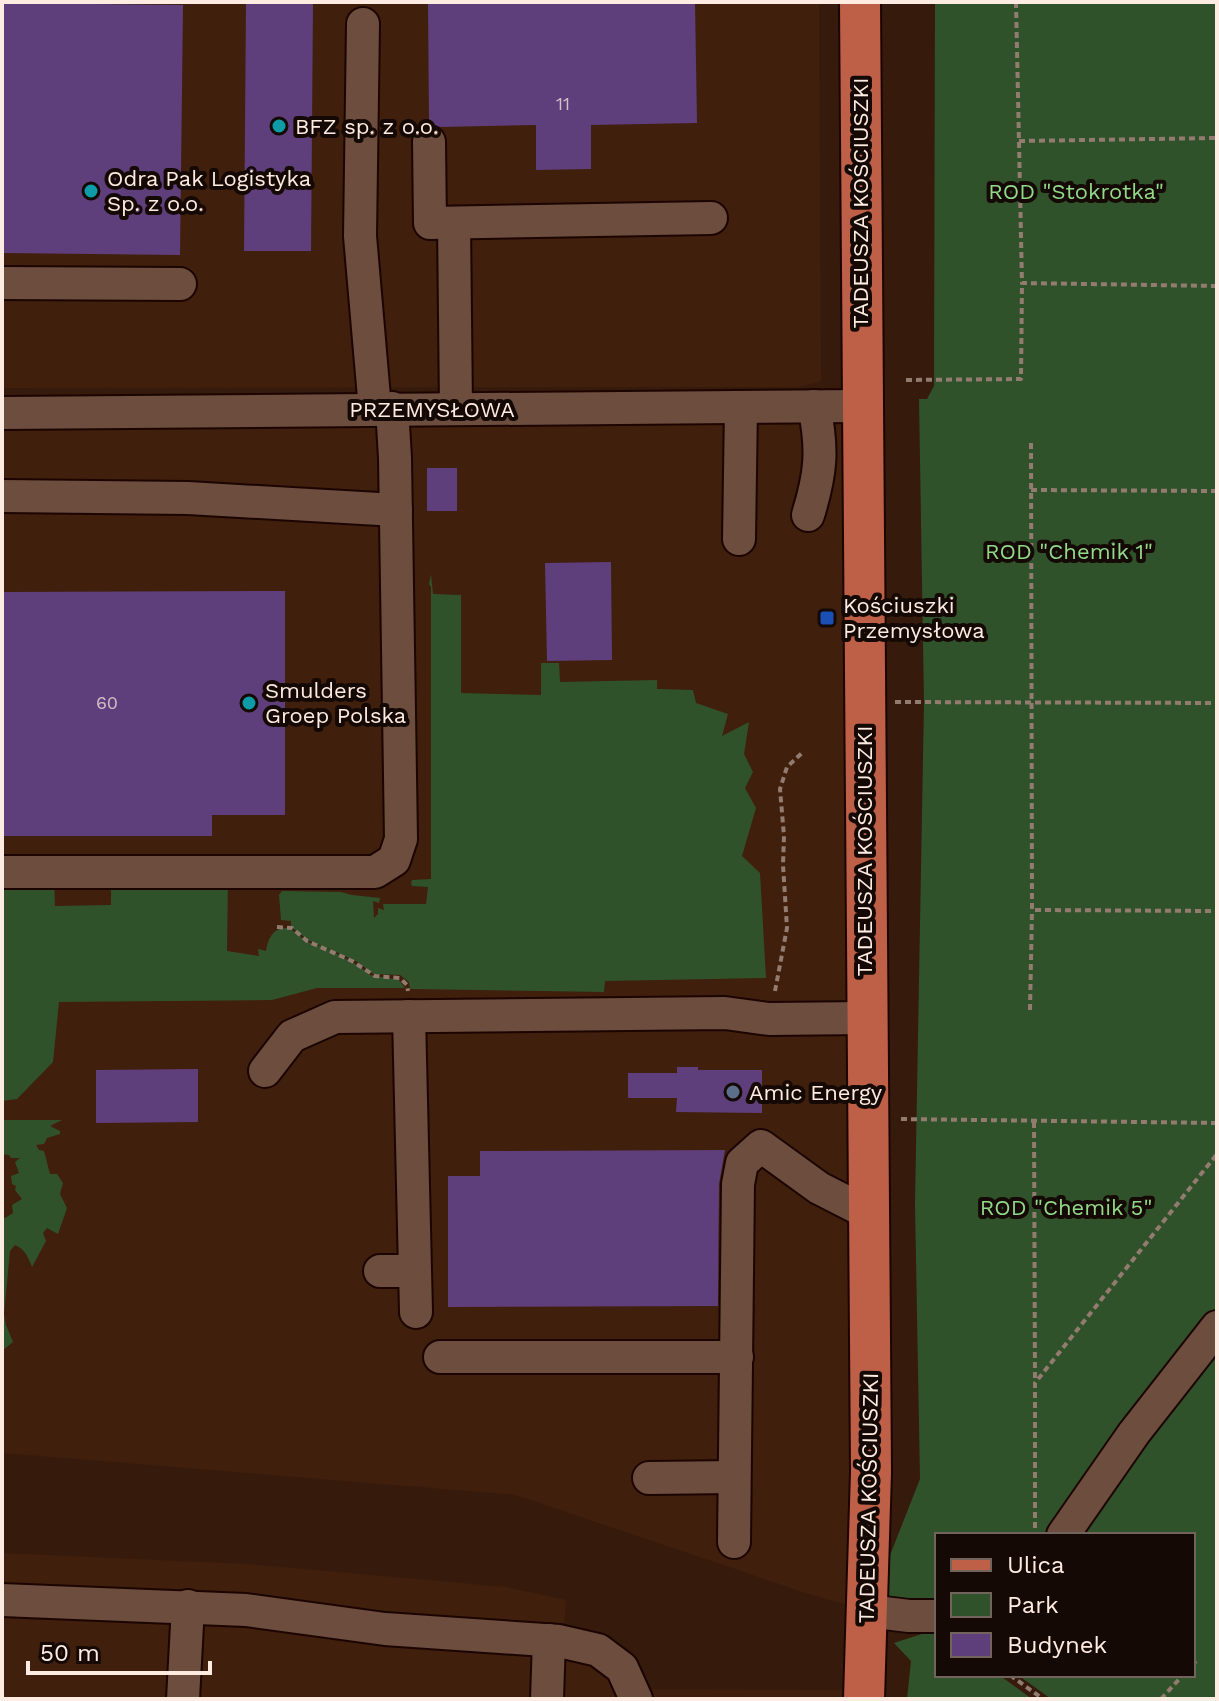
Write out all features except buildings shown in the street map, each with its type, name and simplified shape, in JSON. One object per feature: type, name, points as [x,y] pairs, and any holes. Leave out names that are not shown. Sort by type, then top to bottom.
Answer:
[{"type":"main road","name":"TADEUSZA KOŚCIUSZKI","points":[[860,2],[871,1472],[864,1699]]},
{"type":"street","points":[[2,872],[375,872],[394,860],[401,839],[396,510],[360,236],[363,24]]},
{"type":"street","points":[[429,142],[430,223],[711,218]]},
{"type":"street","points":[[454,223],[456,408]]},
{"type":"street","points":[[2,283],[180,284]]},
{"type":"street","points":[[808,515],[818,483],[821,439],[814,406]]},
{"type":"street","name":"PRZEMYSŁOWA","points":[[2,413],[861,406]]},
{"type":"street","points":[[739,539],[741,407]]},
{"type":"street","points":[[2,496],[188,498],[396,510]]},
{"type":"street","points":[[265,1071],[292,1036],[335,1017],[725,1013],[769,1019],[866,1018]]},
{"type":"street","points":[[409,1016],[416,1312]]},
{"type":"street","points":[[734,1542],[738,1184],[742,1163],[761,1146],[819,1188],[868,1213]]},
{"type":"street","points":[[380,1271],[414,1271]]},
{"type":"street","points":[[1064,1533],[1134,1433],[1217,1327]]},
{"type":"street","points":[[440,1357],[737,1357]]},
{"type":"street","points":[[649,1478],[734,1477]]},
{"type":"street","points":[[2,1600],[246,1610],[385,1629],[549,1640],[598,1650],[622,1668],[636,1699]]},
{"type":"street","points":[[183,1699],[188,1606]]},
{"type":"street","points":[[868,1611],[935,1616]]},
{"type":"street","points":[[547,1699],[549,1640]]},
{"type":"path","points":[[906,380],[1021,379],[1016,2]]},
{"type":"path","points":[[1018,141],[1217,138]]},
{"type":"path","points":[[1022,283],[1217,286]]},
{"type":"path","points":[[1030,1010],[1031,443]]},
{"type":"path","points":[[1031,490],[1217,491]]},
{"type":"path","points":[[863,702],[1217,703]]},
{"type":"path","points":[[769,1019],[787,928],[780,789],[787,767],[803,752]]},
{"type":"path","points":[[1032,910],[1217,911]]},
{"type":"path","points":[[277,927],[292,928],[307,941],[352,961],[375,976],[400,978],[408,988],[409,1016]]},
{"type":"path","points":[[866,1118],[1217,1123]]},
{"type":"path","points":[[1034,1121],[1035,1533]]},
{"type":"path","points":[[1035,1383],[1217,1154]]},
{"type":"path","points":[[1013,1677],[1043,1699]]},
{"type":"path","points":[[1161,1699],[1181,1677]]},
{"type":"shaded area","points":[[2,2],[819,2],[821,381],[800,387],[2,388]]},
{"type":"shaded area","points":[[861,406],[868,1611],[516,1495],[2,1453],[2,413]]},
{"type":"shaded area","points":[[2,1553],[248,1564],[506,1587],[566,1600],[564,1629],[649,1689],[865,1690],[864,1699],[2,1699]]},
{"type":"green space","points":[[935,2],[1217,2],[1217,1324],[1058,1533],[935,1533],[935,1611],[868,1611],[920,1479],[915,1204],[924,702],[919,399],[927,399],[934,386]]},
{"type":"green space","points":[[431,574],[433,594],[461,595],[461,693],[541,695],[541,663],[559,663],[560,682],[657,680],[657,689],[693,690],[696,703],[728,714],[722,736],[749,722],[744,754],[753,772],[745,788],[756,808],[742,856],[760,873],[766,978],[605,981],[604,992],[410,989],[409,982],[400,975],[373,974],[358,962],[323,946],[370,975],[399,980],[405,988],[317,988],[272,1000],[59,1002],[53,1062],[17,1099],[2,1101],[2,879],[54,879],[55,906],[111,905],[111,878],[228,878],[227,951],[259,956],[258,949],[266,951],[273,934],[284,928],[322,946],[291,927],[291,921],[281,920],[279,895],[282,891],[341,892],[380,898],[379,903],[373,901],[374,918],[378,908],[384,910],[383,904],[426,904],[428,887],[412,886],[411,883],[412,880],[431,879]]},
{"type":"green space","points":[[2,1120],[62,1120],[50,1126],[60,1134],[47,1138],[44,1144],[36,1145],[44,1151],[50,1174],[57,1174],[63,1183],[60,1194],[67,1208],[58,1234],[47,1228],[43,1233],[46,1241],[32,1267],[21,1249],[15,1245],[10,1251],[4,1314],[13,1342],[2,1351],[2,1216],[5,1218],[13,1213],[12,1205],[22,1199],[12,1184],[11,1176],[19,1173],[15,1162],[20,1158],[2,1154]]},
{"type":"green space","points":[[1217,1334],[1217,1699],[1051,1699],[1021,1677],[1195,1677],[1195,1533],[1071,1533]]},
{"type":"green space","points":[[934,1630],[935,1677],[1002,1677],[1032,1699],[907,1699],[911,1661],[894,1643]]},
{"type":"place","name":"BFZ sp. z o.o.","points":[[279,126]]},
{"type":"place","name":"Odra Pak Logistyka Sp. z o.o.","points":[[91,191]]},
{"type":"place","name":"Kościuszki Przemysłowa","points":[[827,618]]},
{"type":"place","name":"Smulders Groep Polska","points":[[249,703]]},
{"type":"place","name":"Amic Energy","points":[[733,1092]]},
{"type":"park label","name":"ROD \"Stokrotka\"","points":[[1076,191]]},
{"type":"park label","name":"ROD \"Chemik 1\"","points":[[1069,551]]},
{"type":"park label","name":"ROD \"Chemik 5\"","points":[[1066,1207]]}]
